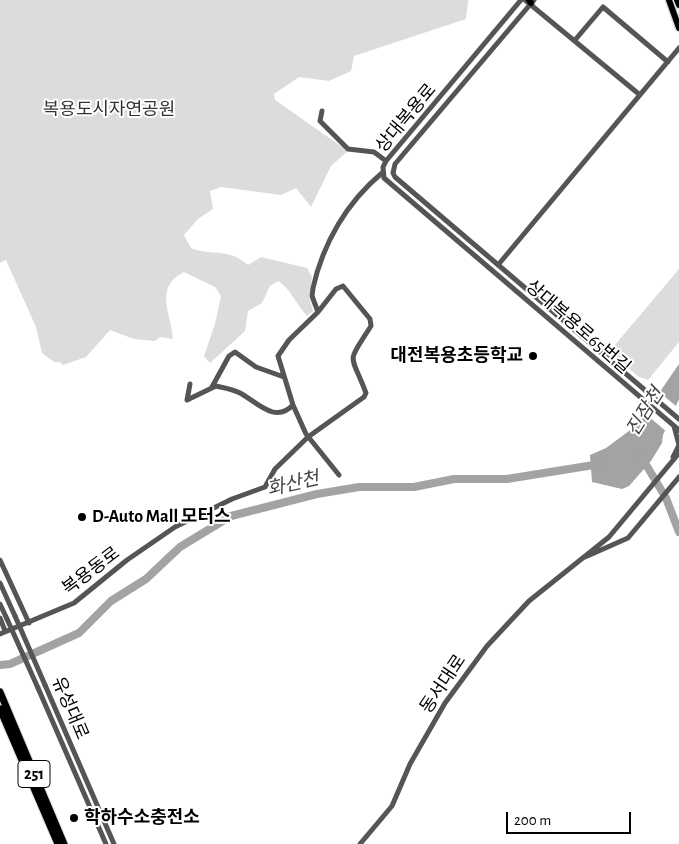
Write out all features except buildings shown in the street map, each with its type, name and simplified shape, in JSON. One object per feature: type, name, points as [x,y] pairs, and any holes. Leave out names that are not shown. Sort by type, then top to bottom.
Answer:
[{"type":"highway","name":"251","points":[[0,692],[2,706],[58,844]]},
{"type":"highway","name":"251","points":[[2,706],[64,844]]},
{"type":"main road","points":[[669,0],[679,28]]},
{"type":"main road","points":[[677,0],[679,5]]},
{"type":"street","name":"상대복용로","points":[[483,263],[388,183],[382,173],[386,162],[521,0]]},
{"type":"street","name":"상대복용로","points":[[489,257],[395,177],[393,168],[530,1]]},
{"type":"street","points":[[530,1],[640,95]]},
{"type":"street","points":[[575,40],[603,7],[668,62]]},
{"type":"street","points":[[498,265],[679,48]]},
{"type":"street","points":[[322,111],[320,121],[322,124],[333,132],[348,149],[374,152],[386,162]]},
{"type":"street","points":[[339,475],[308,437],[293,405],[279,362],[280,351],[318,312],[312,296],[313,288],[333,231],[352,204],[382,173]]},
{"type":"street","name":"상대복용로65번길","points":[[489,257],[679,419]]},
{"type":"street","name":"상대복용로65번길","points":[[483,263],[679,430]]},
{"type":"street","name":"복용동로","points":[[3,632],[74,604],[127,560],[175,527],[232,499],[265,487],[275,469],[308,437],[366,394],[352,361],[352,355],[371,326],[370,320],[343,286],[336,289],[318,312]]},
{"type":"street","points":[[212,387],[229,356],[235,352],[256,366],[284,377]]},
{"type":"street","points":[[190,384],[187,400],[212,387],[228,388],[239,392],[266,410],[275,413],[287,411],[293,405]]},
{"type":"street","points":[[670,464],[679,445],[674,425]]},
{"type":"street","name":"동서대로","points":[[360,844],[392,806],[410,764],[464,675],[508,622],[577,560],[609,537],[679,453]]},
{"type":"street","name":"동서대로","points":[[577,560],[616,544],[636,530],[679,477]]},
{"type":"street","points":[[0,560],[28,623]]},
{"type":"street","name":"유성대로","points":[[0,583],[114,844]]},
{"type":"street","name":"유성대로","points":[[0,604],[106,844]]},
{"type":"street","points":[[0,618],[3,632]]},
{"type":"green space","name":"복용도시자연공원","points":[[0,0],[468,0],[468,2],[466,19],[354,56],[351,71],[329,81],[299,77],[274,94],[275,100],[348,151],[331,166],[311,207],[296,188],[281,195],[221,187],[210,191],[213,209],[198,219],[184,235],[191,248],[234,256],[248,265],[261,257],[307,268],[312,277],[309,297],[313,311],[307,316],[286,287],[278,281],[270,286],[262,303],[248,311],[245,331],[210,363],[204,356],[215,324],[221,296],[215,287],[184,272],[169,285],[167,293],[173,339],[160,337],[155,341],[134,339],[110,330],[86,357],[63,365],[60,362],[54,362],[42,353],[36,327],[6,260],[0,263]]},
{"type":"green space","points":[[679,269],[679,342],[648,380],[639,377],[609,352]]},
{"type":"shaded area","points":[[679,364],[679,399],[663,435],[662,443],[651,461],[629,486],[622,489],[592,482],[590,455],[606,448],[637,425]]},
{"type":"pier","points":[[657,390],[677,407],[667,432],[642,411]]},
{"type":"waterway","name":"진잠천","points":[[642,458],[666,498],[679,532]]},
{"type":"waterway","name":"화산천","points":[[0,665],[10,664],[79,633],[111,601],[146,579],[180,547],[231,516],[317,494],[359,487],[414,487],[454,479],[507,479],[600,464]]},
{"type":"place","name":"대전복용초등학교","points":[[533,356]]},
{"type":"place","name":"D-Auto Mall 모터스","points":[[82,517]]},
{"type":"place","name":"학하수소충전소","points":[[74,818]]}]
